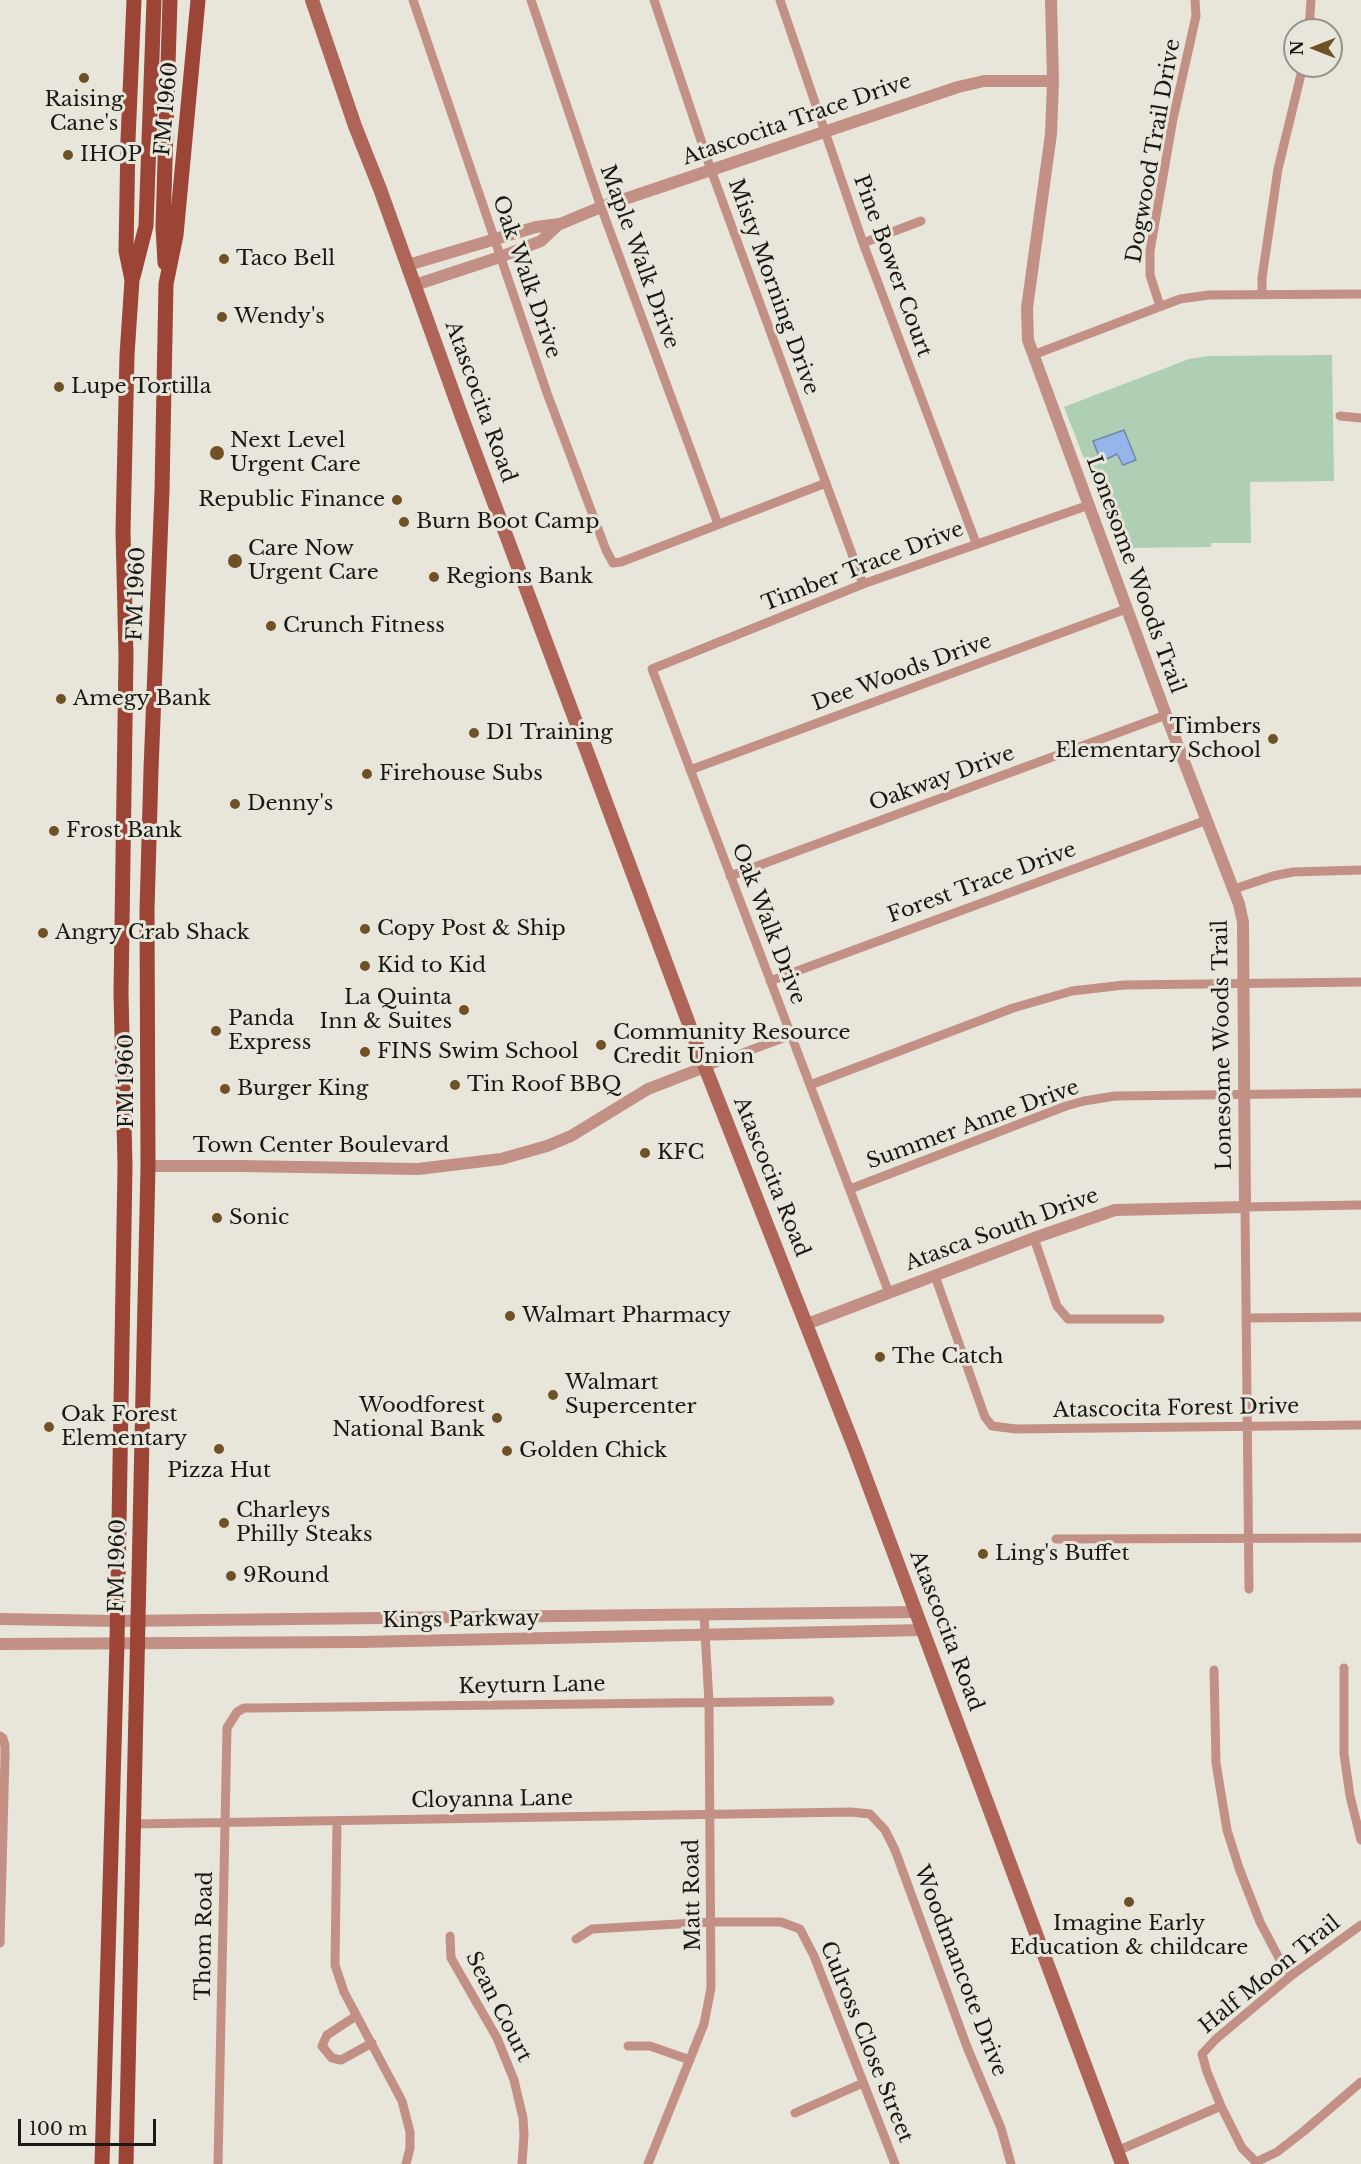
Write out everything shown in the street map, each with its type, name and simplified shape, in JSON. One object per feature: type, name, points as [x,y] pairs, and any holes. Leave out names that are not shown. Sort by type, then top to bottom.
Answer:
[{"type":"main road","name":"FM 1960","points":[[102,2164],[117,1644],[125,1166],[121,993],[126,656],[123,531],[127,355],[132,280],[126,251],[134,0]]},
{"type":"main road","points":[[132,280],[146,226],[154,0]]},
{"type":"main road","points":[[166,284],[163,227],[170,0]]},
{"type":"main road","name":"FM 1960","points":[[126,2164],[148,1166],[150,770],[162,491],[166,284],[176,235],[198,0]]},
{"type":"main road","name":"Atascocita Road","points":[[312,0],[355,126],[408,265],[463,420],[705,1067],[807,1324],[1119,2157]]},
{"type":"street","name":"Oak Walk Drive","points":[[413,0],[547,393],[606,550],[613,563],[621,562],[718,524]]},
{"type":"street","name":"Maple Walk Drive","points":[[531,0],[601,207],[718,524]]},
{"type":"street","name":"Misty Morning Drive","points":[[654,0],[711,170],[863,584]]},
{"type":"street","name":"Pine Bower Court","points":[[780,0],[863,243],[976,543]]},
{"type":"street","name":"Lonesome Woods Trail","points":[[1051,0],[1053,81],[1051,134],[1027,308],[1028,340],[1126,609],[1234,889],[1243,922],[1250,1589]]},
{"type":"street","name":"Dogwood Trail Drive","points":[[1160,306],[1150,275],[1150,251],[1173,119],[1196,16],[1196,0]]},
{"type":"street","points":[[1310,18],[1311,0]]},
{"type":"street","points":[[1262,294],[1262,278],[1278,169],[1300,78]]},
{"type":"street","name":"Atascocita Trace Drive","points":[[408,265],[536,227],[560,224],[601,207],[826,133],[914,101],[984,81],[1053,81]]},
{"type":"street","points":[[863,243],[921,221]]},
{"type":"street","name":"Atascocita Trace Drive","points":[[415,285],[500,258],[541,241],[560,224]]},
{"type":"street","points":[[1033,354],[1180,299],[1209,295],[1361,294]]},
{"type":"street","points":[[1340,416],[1361,418]]},
{"type":"street","points":[[718,524],[826,483]]},
{"type":"street","name":"Timber Trace Drive","points":[[652,669],[863,584],[1089,505]]},
{"type":"street","name":"Dee Woods Drive","points":[[690,770],[1126,609]]},
{"type":"street","name":"Oak Walk Drive","points":[[652,669],[889,1293]]},
{"type":"street","name":"Oakway Drive","points":[[730,876],[1166,715]]},
{"type":"street","name":"Forest Trace Drive","points":[[771,981],[1207,820]]},
{"type":"street","points":[[1234,889],[1293,872],[1361,870]]},
{"type":"street","points":[[810,1085],[1013,1008],[1054,995],[1124,985],[1361,982]]},
{"type":"street","name":"Town Center Boulevard","points":[[148,1166],[418,1169],[501,1159],[548,1146],[571,1136],[648,1089],[791,1035]]},
{"type":"street","name":"Summer Anne Drive","points":[[850,1190],[1084,1101],[1115,1096],[1361,1093]]},
{"type":"street","name":"Atasca South Drive","points":[[807,1324],[1115,1209],[1361,1205]]},
{"type":"street","points":[[1034,1238],[1057,1306],[1068,1319],[1160,1319]]},
{"type":"street","name":"Atascocita Forest Drive","points":[[934,1276],[986,1417],[992,1426],[1016,1429],[1361,1425]]},
{"type":"street","points":[[1246,1318],[1361,1317]]},
{"type":"street","points":[[1056,1539],[1361,1538]]},
{"type":"street","name":"Kings Parkway","points":[[0,1619],[138,1620],[916,1612]]},
{"type":"street","name":"Matt Road","points":[[648,2164],[709,2006],[712,1971],[710,1701],[704,1615]]},
{"type":"street","name":"Kings Parkway","points":[[0,1644],[361,1642],[923,1630]]},
{"type":"street","points":[[1344,1668],[1344,1754],[1350,1796],[1361,1840]]},
{"type":"street","points":[[1214,1670],[1216,1763],[1227,1830],[1260,1922],[1280,1960],[1292,1976]]},
{"type":"street","name":"Keyturn Lane","points":[[237,1712],[244,1708],[269,1707],[830,1701]]},
{"type":"street","name":"Thom Road","points":[[218,2164],[228,1728],[237,1712]]},
{"type":"street","points":[[0,1943],[5,1757],[5,1746],[1,1737]]},
{"type":"street","name":"Cloyanna Lane","points":[[134,1824],[851,1812]]},
{"type":"street","name":"Woodmancote Drive","points":[[851,1812],[870,1814],[885,1830],[1001,2128],[1011,2164]]},
{"type":"street","points":[[337,1821],[335,1965],[341,1986],[402,2101],[411,2140],[406,2164]]},
{"type":"street","name":"Culross Close Street","points":[[576,1939],[592,1929],[712,1922],[788,1923],[800,1929],[807,1940],[895,2164]]},
{"type":"street","name":"Half Moon Trail","points":[[1221,2106],[1202,2054],[1216,2039],[1292,1976],[1361,1924]]},
{"type":"street","name":"Sean Court","points":[[450,1936],[451,1958],[497,2038],[514,2080],[523,2118],[522,2164]]},
{"type":"street","points":[[356,2016],[327,2035],[322,2046],[332,2058],[341,2060],[372,2043]]},
{"type":"street","points":[[628,2046],[650,2046],[690,2060]]},
{"type":"street","points":[[1119,2157],[1221,2106],[1242,2148],[1257,2162],[1304,2132],[1361,2082]]},
{"type":"street","points":[[795,2113],[863,2083]]},
{"type":"green space","points":[[1332,355],[1334,481],[1250,482],[1251,543],[1211,543],[1211,547],[1119,548],[1064,407],[1189,359],[1208,356]]},
{"type":"water","points":[[1124,430],[1136,460],[1123,465],[1117,454],[1101,462],[1093,441]]},
{"type":"place","name":"Raising Cane's","points":[[84,78]]},
{"type":"place","name":"IHOP","points":[[68,155]]},
{"type":"place","name":"Taco Bell","points":[[224,259]]},
{"type":"place","name":"Wendy's","points":[[222,317]]},
{"type":"place","name":"Lupe Tortilla","points":[[59,387]]},
{"type":"place","name":"Next Level Urgent Care","points":[[217,453]]},
{"type":"place","name":"Republic Finance","points":[[397,500]]},
{"type":"place","name":"Burn Boot Camp","points":[[404,522]]},
{"type":"place","name":"Care Now Urgent Care","points":[[235,561]]},
{"type":"place","name":"Regions Bank","points":[[434,577]]},
{"type":"place","name":"Crunch Fitness","points":[[271,626]]},
{"type":"place","name":"Amegy Bank","points":[[61,699]]},
{"type":"place","name":"D1 Training","points":[[474,733]]},
{"type":"place","name":"Timbers Elementary School","points":[[1273,739]]},
{"type":"place","name":"Firehouse Subs","points":[[367,774]]},
{"type":"place","name":"Denny's","points":[[235,804]]},
{"type":"place","name":"Frost Bank","points":[[54,831]]},
{"type":"place","name":"Copy Post & Ship","points":[[365,929]]},
{"type":"place","name":"Angry Crab Shack","points":[[43,933]]},
{"type":"place","name":"Kid to Kid","points":[[365,966]]},
{"type":"place","name":"La Quinta Inn & Suites","points":[[464,1010]]},
{"type":"place","name":"Panda Express","points":[[216,1031]]},
{"type":"place","name":"Community Resource Credit Union","points":[[601,1045]]},
{"type":"place","name":"FINS Swim School","points":[[365,1052]]},
{"type":"place","name":"Tin Roof BBQ","points":[[455,1085]]},
{"type":"place","name":"Burger King","points":[[225,1089]]},
{"type":"place","name":"KFC","points":[[645,1153]]},
{"type":"place","name":"Sonic","points":[[217,1218]]},
{"type":"place","name":"Walmart Pharmacy","points":[[510,1316]]},
{"type":"place","name":"The Catch","points":[[880,1357]]},
{"type":"place","name":"Walmart Supercenter","points":[[553,1395]]},
{"type":"place","name":"Woodforest National Bank","points":[[497,1418]]},
{"type":"place","name":"Oak Forest Elementary","points":[[49,1427]]},
{"type":"place","name":"Pizza Hut","points":[[219,1449]]},
{"type":"place","name":"Golden Chick","points":[[507,1451]]},
{"type":"place","name":"Charleys Philly Steaks","points":[[224,1523]]},
{"type":"place","name":"Ling's Buffet","points":[[983,1554]]},
{"type":"place","name":"9Round","points":[[231,1576]]},
{"type":"place","name":"Imagine Early Education & childcare","points":[[1129,1902]]}]
